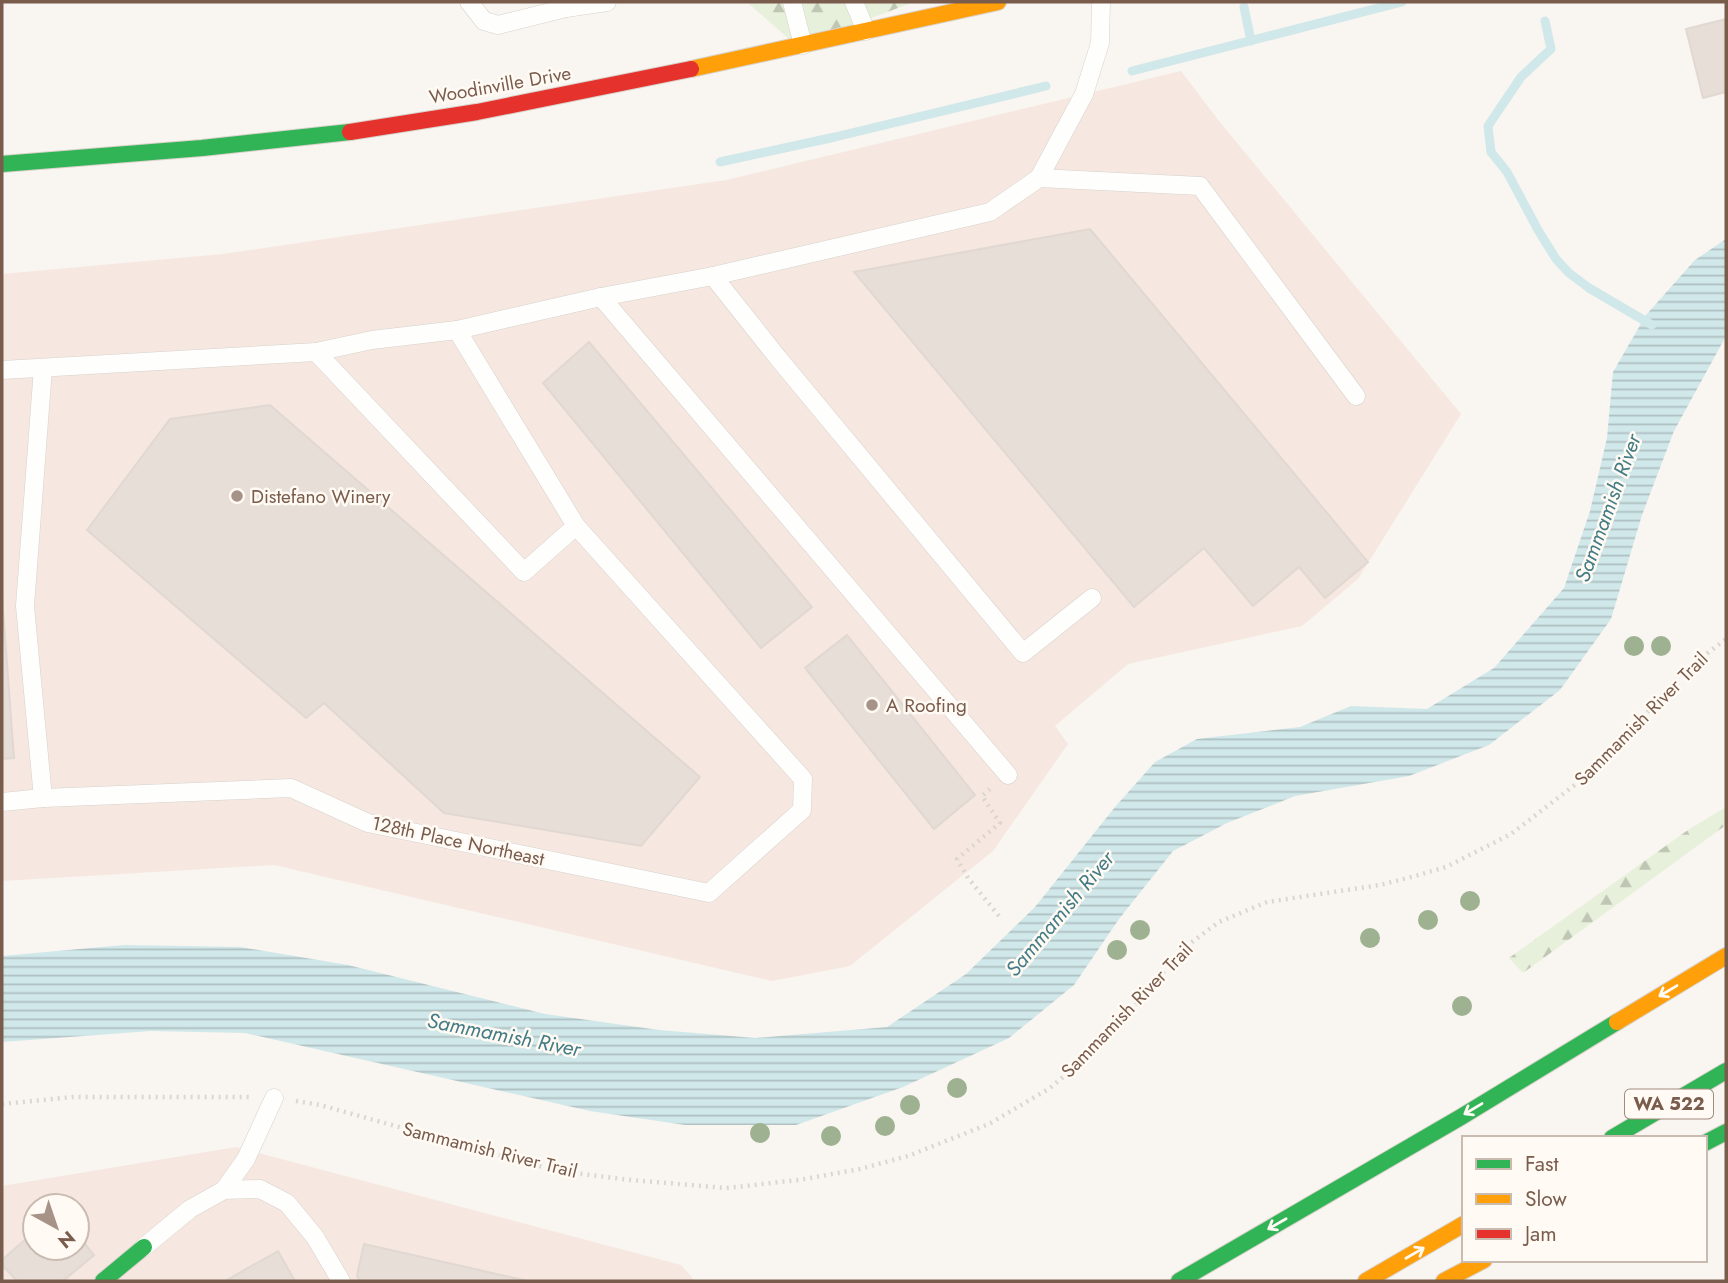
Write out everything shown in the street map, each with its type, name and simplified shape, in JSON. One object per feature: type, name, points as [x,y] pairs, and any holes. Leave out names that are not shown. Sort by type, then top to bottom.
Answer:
[{"type":"main road","name":"Woodinville Drive","points":[[2,164],[198,149],[401,125],[624,84],[998,2]]},
{"type":"main road","points":[[1180,1281],[1726,956]]},
{"type":"main road","name":"WA 522","points":[[1615,1136],[1726,1071]]},
{"type":"main road","points":[[1707,1142],[1726,1132]]},
{"type":"main road","points":[[1366,1281],[1462,1225]]},
{"type":"main road","points":[[108,1280],[144,1247]]},
{"type":"main road","points":[[1444,1281],[1480,1262]]},
{"type":"lane","points":[[469,2],[484,21],[498,25],[564,5],[607,2]]},
{"type":"lane","points":[[792,2],[803,45]]},
{"type":"lane","points":[[854,2],[866,31]]},
{"type":"lane","points":[[2,370],[316,352],[372,340],[457,330],[990,212],[1039,178],[1084,94],[1100,43],[1101,2]]},
{"type":"lane","points":[[1039,178],[1200,186],[1356,396]]},
{"type":"lane","points":[[713,275],[778,358],[1023,653],[1092,597]]},
{"type":"lane","points":[[601,297],[1008,775]]},
{"type":"lane","points":[[316,352],[524,572],[576,526],[457,330]]},
{"type":"lane","points":[[43,368],[25,606],[43,798]]},
{"type":"lane","name":"128th Place Northeast","points":[[2,802],[291,788],[368,823],[709,893],[802,810],[803,779],[576,526]]},
{"type":"lane","points":[[144,1247],[190,1209],[224,1190],[246,1159],[274,1098]]},
{"type":"lane","points":[[224,1190],[260,1189],[286,1203],[315,1237],[341,1281]]},
{"type":"path","name":"Sammamish River Trail","points":[[2,1104],[73,1097],[274,1098],[320,1105],[557,1171],[726,1188],[860,1170],[908,1156],[989,1124],[1049,1088],[1081,1062],[1121,1021],[1184,948],[1219,922],[1267,902],[1380,886],[1446,867],[1511,834],[1580,781],[1687,669],[1726,639]]},
{"type":"path","points":[[999,916],[968,878],[957,859],[1000,823],[982,796],[1008,775]]},
{"type":"shaded area","points":[[1181,71],[1219,121],[1461,414],[1358,579],[1302,626],[1128,664],[1055,726],[1068,744],[993,851],[850,966],[772,981],[274,865],[2,881],[2,274],[223,254],[726,180]]},
{"type":"shaded area","points":[[236,1147],[681,1265],[695,1281],[2,1281],[2,1186]]},
{"type":"green space","points":[[747,2],[914,2],[797,46]]},
{"type":"green space","points":[[1726,807],[1726,825],[1523,973],[1509,958],[1688,830]]},
{"type":"water","name":"Sammamish River","points":[[1726,239],[1726,336],[1674,431],[1642,515],[1611,619],[1560,690],[1489,745],[1409,776],[1295,796],[1227,823],[1173,851],[1119,919],[1074,985],[1009,1038],[903,1087],[796,1125],[685,1125],[590,1111],[245,1033],[151,1031],[2,1042],[2,956],[124,945],[240,947],[348,965],[545,1014],[659,1030],[755,1038],[887,1027],[966,974],[1035,907],[1115,807],[1155,762],[1197,739],[1300,727],[1351,706],[1427,709],[1494,668],[1564,588],[1590,511],[1607,438],[1613,372],[1646,315],[1695,260]]},
{"type":"building","points":[[1726,19],[1726,92],[1703,98],[1686,29]]},
{"type":"building","points":[[1090,229],[1368,562],[1325,598],[1299,567],[1253,606],[1204,548],[1134,607],[854,272]]},
{"type":"building","points":[[589,342],[812,607],[761,648],[543,383]]},
{"type":"building","points":[[270,405],[700,777],[641,846],[444,813],[324,703],[306,718],[87,530],[170,419]]},
{"type":"building","points":[[2,596],[14,758],[2,759]]},
{"type":"building","points":[[847,635],[975,795],[934,829],[805,668]]},
{"type":"building","points":[[21,1243],[21,1262],[86,1262],[63,1281],[17,1281],[2,1265],[2,1260]]},
{"type":"building","points":[[364,1244],[528,1281],[359,1281],[357,1275]]},
{"type":"building","points":[[278,1251],[295,1281],[225,1281]]},
{"type":"waterway","points":[[1132,71],[1402,2]]},
{"type":"waterway","points":[[1244,7],[1251,41]]},
{"type":"waterway","points":[[1545,21],[1551,49],[1521,77],[1488,126],[1491,152],[1507,172],[1556,259],[1569,273],[1652,325]]},
{"type":"waterway","points":[[720,162],[1046,86]]},
{"type":"traffic: fast","points":[[2,164],[202,148],[350,132]]},
{"type":"traffic: fast","points":[[1179,1281],[1461,1117],[1617,1022]]},
{"type":"traffic: fast","points":[[1615,1136],[1726,1071]]},
{"type":"traffic: fast","points":[[1707,1142],[1726,1132]]},
{"type":"traffic: fast","points":[[103,1281],[144,1247]]},
{"type":"traffic: slow","points":[[691,69],[998,2]]},
{"type":"traffic: slow","points":[[1617,1022],[1726,956]]},
{"type":"traffic: slow","points":[[1366,1281],[1462,1225]]},
{"type":"traffic: slow","points":[[1444,1281],[1480,1262]]},
{"type":"traffic: jam","points":[[350,132],[477,112],[691,69]]},
{"type":"place","name":"Distefano Winery","points":[[237,496]]},
{"type":"place","name":"A Roofing","points":[[872,705]]}]
